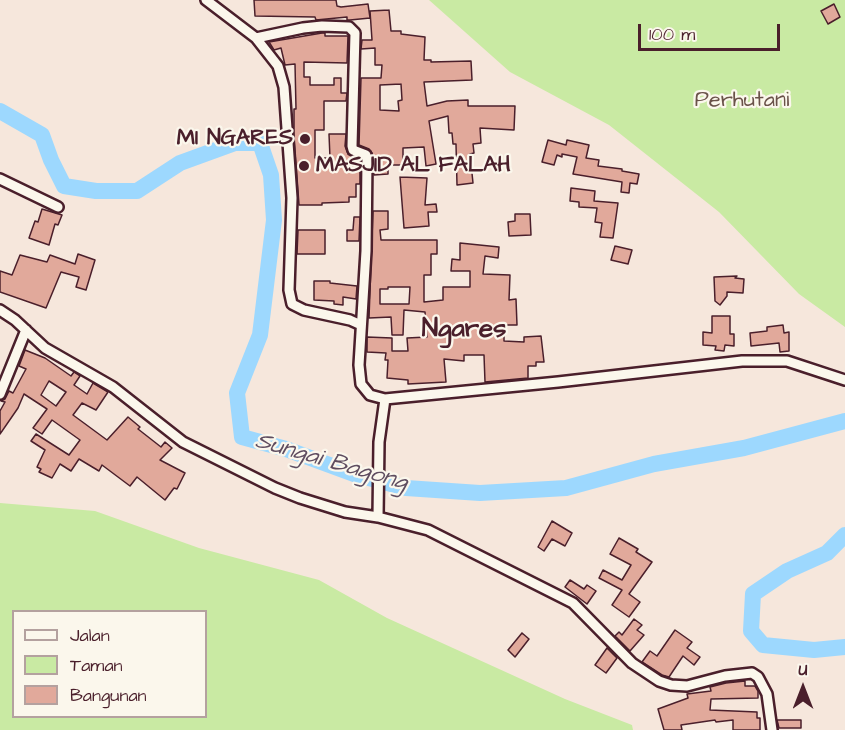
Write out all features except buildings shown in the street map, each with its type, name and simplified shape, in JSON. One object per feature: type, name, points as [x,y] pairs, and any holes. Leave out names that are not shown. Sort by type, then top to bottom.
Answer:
[{"type":"street","points":[[206,0],[256,38],[278,66],[284,87],[292,198],[289,290],[292,304],[304,310],[350,320],[361,325]]},
{"type":"street","points":[[256,38],[322,26],[349,27],[355,33],[352,146],[356,151],[366,155],[367,159],[366,251],[359,365],[361,384],[370,394],[385,399],[742,361],[787,361],[845,380]]},
{"type":"street","points":[[0,179],[58,207]]},
{"type":"street","points":[[0,310],[45,348],[113,387],[183,442],[300,498],[345,512],[378,517],[428,530],[573,603],[632,663],[660,681],[671,685],[687,686],[725,676],[752,673],[758,677],[767,694],[772,730]]},
{"type":"street","points":[[0,394],[26,330]]},
{"type":"street","points":[[378,517],[376,501],[379,442],[385,399]]},
{"type":"green space","name":"Perhutani","points":[[429,0],[845,0],[845,327],[799,294],[719,212],[609,125],[510,72]]},
{"type":"green space","points":[[0,503],[95,511],[199,548],[319,580],[387,618],[565,699],[632,725],[633,730],[0,730]]},
{"type":"waterway","name":"Sungai Bagong","points":[[0,111],[42,135],[64,186],[96,191],[137,191],[180,163],[235,143],[260,143],[271,175],[274,220],[260,335],[237,393],[242,437],[286,449],[354,474],[406,488],[480,493],[566,488],[654,464],[744,448],[845,421]]},
{"type":"waterway","name":"Sungai Bagong","points":[[845,535],[827,553],[787,571],[753,594],[751,631],[763,645],[814,650],[845,647]]},
{"type":"place","name":"MI NGARES","points":[[305,139]]},
{"type":"place","name":"MASJID AL FALAH","points":[[304,166]]},
{"type":"district","name":"Ngares","points":[[464,331]]}]
